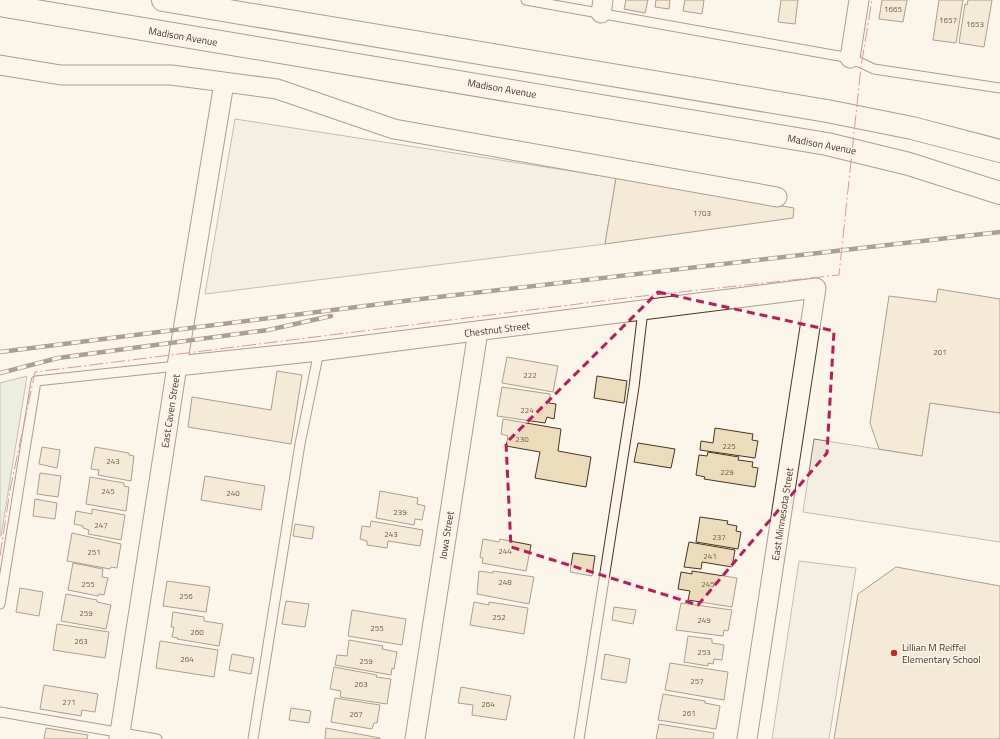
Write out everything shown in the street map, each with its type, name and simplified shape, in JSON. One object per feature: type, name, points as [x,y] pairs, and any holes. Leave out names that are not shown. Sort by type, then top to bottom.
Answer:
[{"type":"main road","points":[[163,0],[827,111],[912,128],[1000,151]]},
{"type":"main road","name":"Madison Avenue","points":[[0,5],[827,144],[916,166],[1000,193]]},
{"type":"street","points":[[850,58],[859,0]]},
{"type":"street","points":[[0,65],[61,75],[171,75],[277,89],[394,129],[777,197]]},
{"type":"street","name":"East Caven Street","points":[[119,736],[177,366],[224,83]]},
{"type":"street","name":"Chestnut Street","points":[[177,366],[319,351],[816,288]]},
{"type":"street","name":"East Minnesota Street","points":[[747,739],[816,288]]},
{"type":"street","name":"Iowa Street","points":[[415,739],[478,331]]},
{"type":"lane","points":[[526,0],[602,6],[645,23],[850,58],[874,69],[1000,88]]},
{"type":"lane","points":[[579,739],[634,387],[643,310]]},
{"type":"lane","points":[[253,739],[300,444],[319,351]]},
{"type":"lane","points":[[0,604],[36,381],[177,366]]},
{"type":"lane","points":[[0,712],[119,736],[157,739]]},
{"type":"highlighted area","points":[[658,292],[834,331],[827,453],[698,605],[511,547],[506,443]]},
{"type":"green space","points":[[27,376],[1,536],[0,536],[0,383]]},
{"type":"shaded area","points":[[235,119],[616,178],[605,244],[205,294]]},
{"type":"shaded area","points":[[930,403],[1000,413],[1000,542],[803,512],[814,439],[922,456]]},
{"type":"shaded area","points":[[799,561],[856,568],[829,739],[772,739]]},
{"type":"building","points":[[626,0],[648,0],[645,13],[624,9]]},
{"type":"building","points":[[656,0],[670,0],[669,9],[655,7]]},
{"type":"building","points":[[685,0],[704,0],[702,14],[683,11]]},
{"type":"building","points":[[781,0],[798,0],[795,24],[778,22]]},
{"type":"building","points":[[882,0],[907,0],[903,22],[879,19]]},
{"type":"building","points":[[939,0],[963,0],[956,43],[933,40]]},
{"type":"building","points":[[968,0],[992,0],[984,47],[959,43],[965,4],[967,5]]},
{"type":"building","points":[[616,178],[794,208],[793,218],[605,244]]},
{"type":"building","points":[[938,289],[1000,299],[1000,413],[930,403],[922,456],[879,449],[870,423],[889,296],[936,302]]},
{"type":"building","points":[[507,357],[558,366],[553,392],[502,383]]},
{"type":"building","points":[[277,371],[302,375],[291,444],[188,427],[192,397],[271,410]]},
{"type":"building","points":[[597,376],[627,381],[624,403],[594,398]]},
{"type":"building","points":[[502,387],[550,394],[549,403],[556,404],[554,419],[547,417],[545,423],[497,416]]},
{"type":"building","points":[[503,419],[561,429],[558,451],[591,457],[586,487],[535,478],[540,452],[506,446],[508,436],[501,434]]},
{"type":"building","points":[[715,428],[753,434],[752,440],[758,441],[755,458],[700,450],[701,441],[713,443]]},
{"type":"building","points":[[638,443],[675,449],[671,468],[634,462]]},
{"type":"building","points":[[42,447],[60,450],[57,468],[39,464]]},
{"type":"building","points":[[95,447],[129,453],[129,455],[134,456],[131,481],[98,475],[99,470],[91,469]]},
{"type":"building","points":[[708,452],[739,457],[738,460],[753,462],[752,467],[758,468],[755,487],[704,479],[705,477],[696,475],[699,455],[707,456]]},
{"type":"building","points":[[40,473],[61,476],[58,497],[37,494]]},
{"type":"building","points":[[205,476],[265,486],[261,510],[201,500]]},
{"type":"building","points":[[90,477],[124,483],[124,486],[129,487],[126,511],[86,504]]},
{"type":"building","points":[[380,491],[418,498],[417,504],[425,506],[422,520],[415,519],[414,525],[376,518]]},
{"type":"building","points":[[35,499],[57,503],[55,519],[33,516]]},
{"type":"building","points":[[92,509],[125,515],[121,540],[88,534],[89,530],[83,528],[83,526],[74,524],[76,511],[92,514]]},
{"type":"building","points":[[700,517],[728,521],[727,524],[737,526],[736,531],[741,532],[738,549],[696,542]]},
{"type":"building","points":[[371,521],[423,530],[420,546],[388,541],[387,548],[367,545],[367,541],[360,539],[362,526],[370,527]]},
{"type":"building","points":[[295,524],[314,527],[312,539],[293,536]]},
{"type":"building","points":[[72,533],[121,544],[117,568],[111,567],[110,569],[67,561]]},
{"type":"building","points":[[483,539],[499,542],[500,539],[531,545],[526,571],[482,563],[483,558],[480,557]]},
{"type":"building","points":[[689,542],[735,550],[732,567],[702,562],[701,569],[684,567]]},
{"type":"building","points":[[573,553],[595,556],[592,576],[570,572]]},
{"type":"building","points":[[73,563],[103,569],[102,577],[108,578],[104,595],[99,594],[98,596],[68,590]]},
{"type":"building","name":"Lillian M Reiffel Elementary School","points":[[896,567],[1000,586],[1000,739],[834,739],[858,594]]},
{"type":"building","points":[[479,571],[493,573],[493,571],[534,577],[529,604],[477,594]]},
{"type":"building","points":[[692,571],[737,578],[732,607],[688,600],[690,591],[678,589],[681,572],[692,574]]},
{"type":"building","points":[[167,581],[210,587],[206,612],[163,606]]},
{"type":"building","points":[[20,588],[43,592],[39,616],[16,612]]},
{"type":"building","points":[[66,594],[97,600],[97,602],[111,605],[106,629],[61,621]]},
{"type":"building","points":[[286,601],[309,604],[305,627],[282,624]]},
{"type":"building","points":[[474,602],[489,605],[489,602],[528,608],[524,634],[470,625]]},
{"type":"building","points":[[681,603],[732,610],[728,631],[724,630],[723,636],[676,630]]},
{"type":"building","points":[[614,607],[636,610],[633,624],[612,620]]},
{"type":"building","points":[[352,610],[406,619],[402,645],[348,636]]},
{"type":"building","points":[[173,612],[204,617],[204,621],[223,624],[219,646],[172,637],[174,627],[171,627]]},
{"type":"building","points":[[57,624],[109,632],[105,658],[53,650]]},
{"type":"building","points":[[688,636],[712,639],[712,643],[724,645],[722,660],[714,659],[713,664],[708,663],[708,666],[684,662]]},
{"type":"building","points":[[349,640],[383,646],[382,649],[397,652],[394,669],[392,668],[391,675],[335,665],[337,655],[347,656]]},
{"type":"building","points":[[160,641],[218,650],[214,677],[156,668]]},
{"type":"building","points":[[232,654],[254,658],[251,674],[229,670]]},
{"type":"building","points":[[605,654],[630,659],[626,683],[601,679]]},
{"type":"building","points":[[670,663],[728,672],[724,700],[665,690]]},
{"type":"building","points":[[334,667],[391,679],[387,704],[340,697],[341,691],[330,689]]},
{"type":"building","points":[[44,685],[98,694],[95,712],[82,710],[81,716],[40,709]]},
{"type":"building","points":[[461,687],[511,696],[506,720],[472,715],[473,705],[458,703]]},
{"type":"building","points":[[663,694],[705,701],[705,703],[720,706],[716,729],[658,720]]},
{"type":"building","points":[[335,698],[380,705],[377,723],[374,723],[372,729],[331,722]]},
{"type":"building","points":[[291,708],[311,711],[309,723],[289,720]]},
{"type":"building","points":[[659,724],[714,733],[713,739],[656,739]]},
{"type":"building","points":[[46,728],[88,735],[87,739],[44,739]]},
{"type":"building","points":[[326,728],[380,738],[380,739],[325,739]]},
{"type":"railway","points":[[0,352],[412,300],[1000,232]]},
{"type":"railway","points":[[0,373],[58,358],[268,330],[331,316]]},
{"type":"power","points":[[0,556],[10,490],[35,372],[634,297],[839,275],[861,67],[872,0]]},
{"type":"place","name":"Lillian M Reiffel Elementary School","points":[[894,653]]}]
